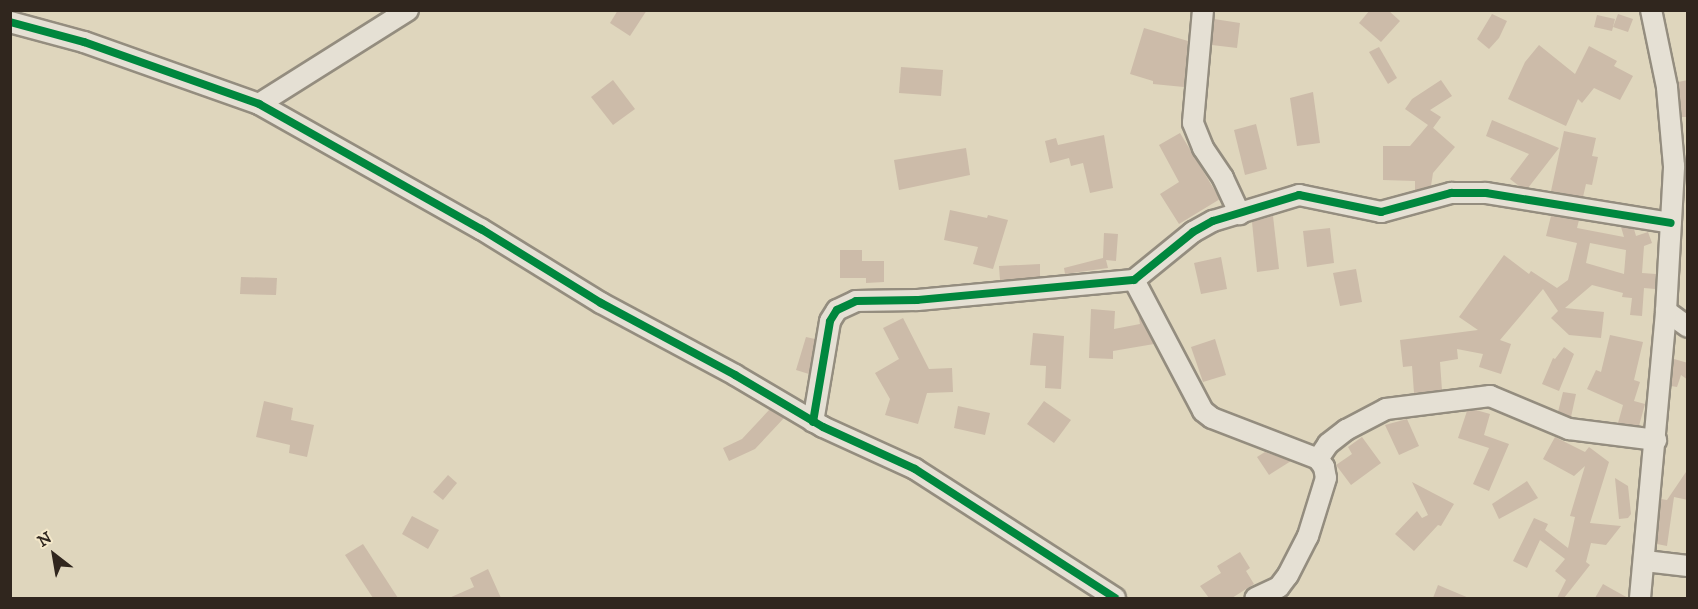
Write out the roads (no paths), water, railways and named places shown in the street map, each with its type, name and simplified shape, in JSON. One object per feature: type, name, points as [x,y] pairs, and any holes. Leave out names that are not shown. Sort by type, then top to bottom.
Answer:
[{"type":"street","points":[[259,104],[408,10]]},
{"type":"street","points":[[1203,10],[1193,123],[1203,148],[1223,178],[1240,214]]},
{"type":"street","points":[[1640,598],[1656,440],[1674,166],[1667,87],[1652,10]]},
{"type":"street","points":[[10,22],[84,42],[259,104],[481,229],[601,303],[735,375],[813,422],[915,469],[1114,598]]},
{"type":"street","points":[[813,422],[830,321],[837,310],[856,301],[917,300],[1134,280],[1192,232],[1213,221],[1299,195],[1381,212],[1451,193],[1486,193],[1671,223]]},
{"type":"street","points":[[1134,280],[1203,411],[1212,418],[1318,459],[1326,478],[1308,536],[1279,587],[1255,598]]},
{"type":"street","points":[[1666,311],[1688,327]]},
{"type":"street","points":[[1318,459],[1328,444],[1346,430],[1386,409],[1490,396],[1569,429],[1656,440]]},
{"type":"street","points":[[1645,561],[1688,566]]}]
